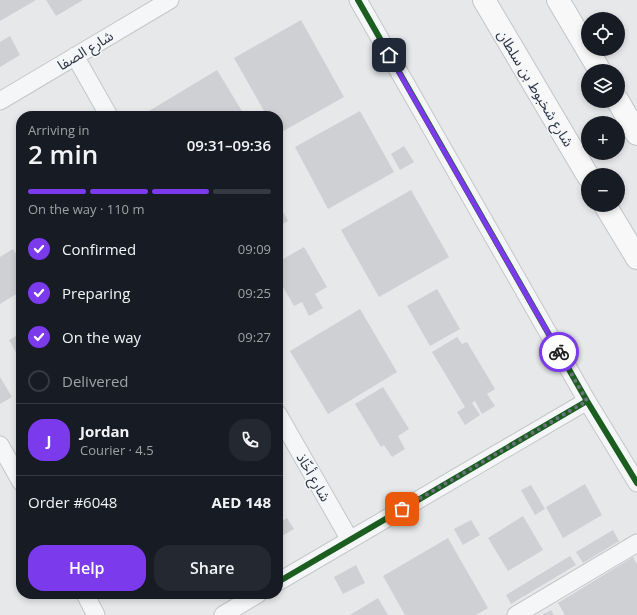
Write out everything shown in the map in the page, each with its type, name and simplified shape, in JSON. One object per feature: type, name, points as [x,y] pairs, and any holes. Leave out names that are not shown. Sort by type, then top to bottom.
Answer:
[{"type":"main road","name":"شارع شخبوط بن سلطان","points":[[484,0],[583,168]]},
{"type":"main road","points":[[558,0],[596,64]]},
{"type":"main road","points":[[622,108],[637,134]]},
{"type":"main road","points":[[609,212],[637,258]]},
{"type":"street","name":"شارع الصفا","points":[[0,101],[170,0]]},
{"type":"street","points":[[358,0],[587,401],[637,483]]},
{"type":"street","points":[[75,56],[106,111]]},
{"type":"street","points":[[283,579],[587,401]]},
{"type":"street","name":"شارع أخّاذ","points":[[283,423],[350,540]]},
{"type":"street","points":[[0,445],[16,473]]},
{"type":"street","points":[[516,615],[637,543]]},
{"type":"street","points":[[88,599],[96,615]]},
{"type":"street","points":[[223,615],[250,599]]},
{"type":"building","points":[[0,0],[36,0],[0,21]]},
{"type":"building","points":[[46,0],[83,0],[56,16]]},
{"type":"building","points":[[301,20],[344,97],[283,131],[283,111],[264,111],[234,58]]},
{"type":"building","points":[[10,36],[20,55],[0,67],[0,42]]},
{"type":"building","points":[[217,70],[242,111],[149,111]]},
{"type":"building","points":[[360,111],[394,172],[328,209],[295,147]]},
{"type":"building","points":[[404,146],[414,162],[400,170],[391,154]]},
{"type":"building","points":[[411,190],[449,257],[379,297],[341,230]]},
{"type":"building","points":[[283,212],[288,221],[283,224]]},
{"type":"building","points":[[304,247],[327,287],[315,294],[323,308],[309,316],[302,302],[294,306],[283,287],[283,259]]},
{"type":"building","points":[[13,249],[16,254],[16,294],[0,304],[0,257]]},
{"type":"building","points":[[437,289],[460,329],[430,346],[407,306]]},
{"type":"building","points":[[360,309],[397,372],[328,414],[290,351]]},
{"type":"building","points":[[16,336],[16,352],[9,340]]},
{"type":"building","points":[[457,337],[462,344],[467,342],[495,389],[487,394],[495,406],[482,414],[475,401],[472,403],[480,415],[465,425],[457,412],[465,407],[432,352]]},
{"type":"building","points":[[0,377],[12,397],[0,404]]},
{"type":"building","points":[[383,387],[409,429],[398,436],[405,449],[392,457],[384,445],[381,447],[355,404]]},
{"type":"building","points":[[585,484],[602,515],[563,538],[546,507]]},
{"type":"building","points":[[531,485],[545,509],[535,515],[521,490]]},
{"type":"building","points":[[523,516],[543,550],[508,571],[488,538]]},
{"type":"building","points":[[287,518],[294,529],[283,535],[283,521]]},
{"type":"building","points":[[471,520],[480,535],[463,545],[454,529]]},
{"type":"building","points":[[613,530],[619,541],[583,563],[576,552]]},
{"type":"building","points":[[448,538],[488,608],[476,615],[405,615],[383,576]]},
{"type":"building","points":[[570,556],[576,565],[511,604],[506,595]]},
{"type":"building","points":[[633,557],[637,564],[637,615],[565,615],[558,603]]},
{"type":"building","points":[[356,565],[365,583],[343,594],[334,577]]},
{"type":"building","points":[[378,598],[388,615],[350,615]]},
{"type":"building","points":[[551,610],[554,615],[542,615]]},
{"type":"cycle path","points":[[358,0],[587,401],[637,483]]},
{"type":"cycle path","points":[[283,579],[587,401]]},
{"type":"way so far","points":[[402,509],[587,401],[559,352]]},
{"type":"route","points":[[389,55],[559,352]]}]
